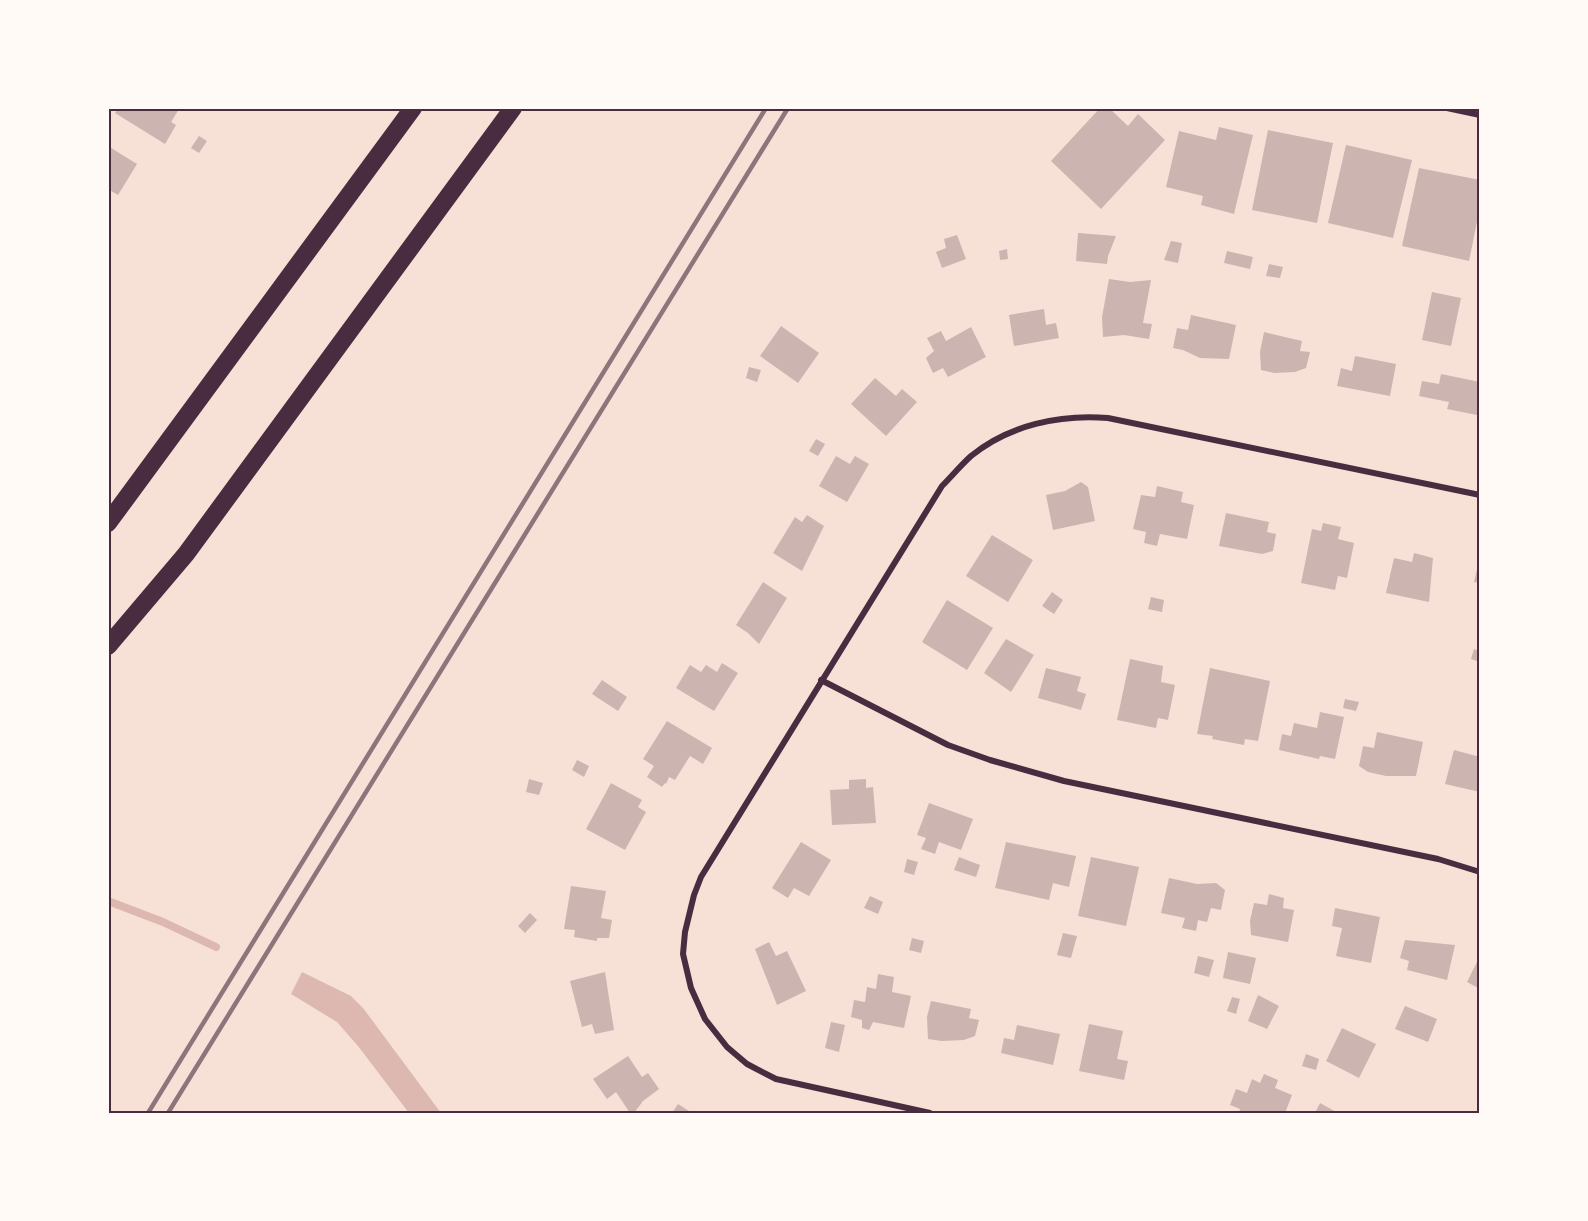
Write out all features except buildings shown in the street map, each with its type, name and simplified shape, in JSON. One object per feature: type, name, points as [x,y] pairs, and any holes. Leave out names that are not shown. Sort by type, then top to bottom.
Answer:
[{"type":"highway","points":[[108,523],[413,108]]},
{"type":"highway","points":[[108,646],[186,555],[513,108]]},
{"type":"street","points":[[1447,108],[1480,115]]},
{"type":"street","points":[[930,1113],[776,1079],[747,1064],[727,1047],[705,1019],[691,988],[683,954],[685,932],[701,877],[942,486],[970,457],[988,444],[1021,428],[1051,420],[1089,417],[1107,418],[1480,495]]},
{"type":"street","points":[[821,680],[948,745],[990,760],[1064,781],[1438,859],[1480,872]]},
{"type":"shaded area","points":[[302,972],[351,996],[363,1008],[441,1113],[409,1113],[337,1022],[291,994]]},
{"type":"waterway","points":[[108,901],[163,922],[216,947]]},
{"type":"railway","points":[[148,1113],[766,108]]},
{"type":"railway","points":[[168,1113],[788,108]]}]
